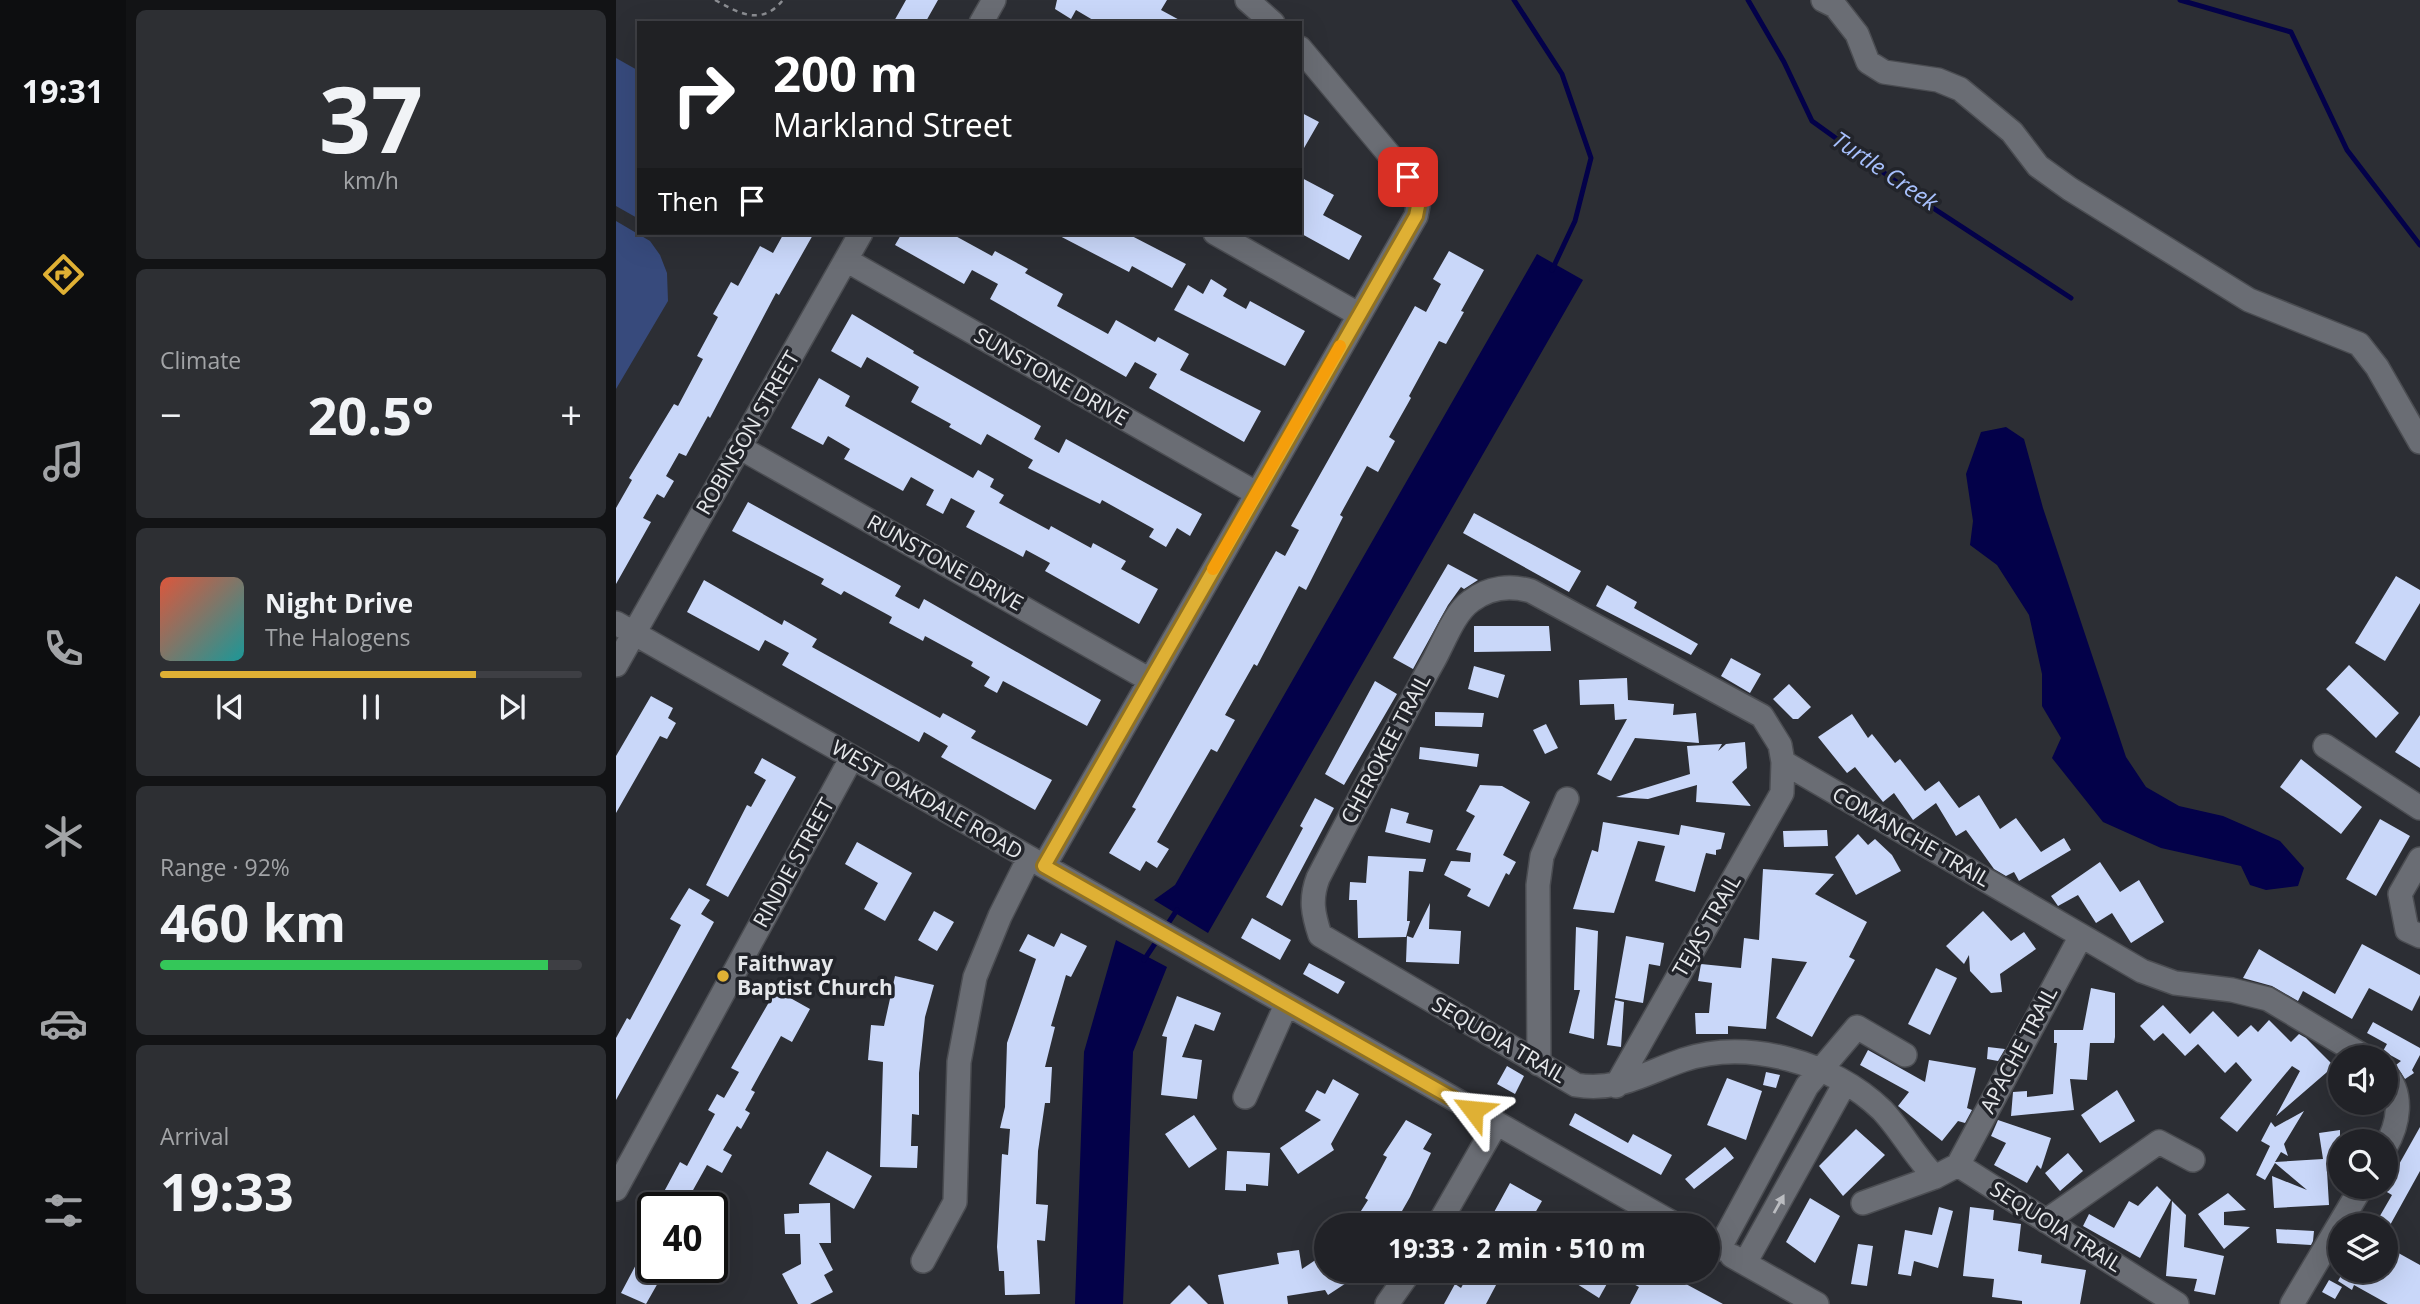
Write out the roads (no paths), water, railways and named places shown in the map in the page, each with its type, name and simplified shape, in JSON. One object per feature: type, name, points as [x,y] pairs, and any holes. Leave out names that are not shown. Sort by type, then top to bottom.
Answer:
[{"type":"street","points":[[982,21],[994,0]]},
{"type":"street","points":[[1247,0],[1271,21]]},
{"type":"street","points":[[1823,0],[1835,6],[1857,34],[1868,62],[1884,72],[1938,80],[1960,89],[2012,132],[2038,166],[2070,189],[2249,300],[2359,344],[2377,367],[2420,442]]},
{"type":"street","points":[[923,1261],[955,1202],[959,1062],[975,977],[1000,916],[1150,680],[1416,216],[1419,201],[1408,177],[1302,50]]},
{"type":"street","name":"ROBINSON STREET","points":[[616,665],[625,628],[739,447],[861,235]]},
{"type":"street","points":[[1219,235],[1358,314]]},
{"type":"street","name":"SUNSTONE DRIVE","points":[[846,260],[1256,493]]},
{"type":"street","name":"RUNSTONE DRIVE","points":[[739,447],[1150,680]]},
{"type":"street","name":"CHEROKEE TRAIL","points":[[1320,935],[1313,914],[1312,895],[1318,878],[1455,622],[1468,602],[1485,592],[1516,586],[1531,591],[1762,716],[1780,745],[1783,762]]},
{"type":"street","name":"WEST OAKDALE ROAD","points":[[625,628],[1655,1213]]},
{"type":"street","points":[[2325,746],[2420,808]]},
{"type":"street","name":"RINDIE STREET","points":[[616,1189],[852,757]]},
{"type":"street","name":"COMANCHE TRAIL","points":[[1783,762],[2142,971],[2175,983],[2232,990],[2268,999],[2344,1045]]},
{"type":"street","name":"TEJAS TRAIL","points":[[1616,1086],[1782,793],[1783,762]]},
{"type":"street","points":[[1539,1064],[1538,885],[1542,856],[1567,799]]},
{"type":"street","points":[[2420,859],[2400,894],[2407,930],[2420,936]]},
{"type":"street","name":"SEQUOIA TRAIL","points":[[1320,935],[1576,1086],[1599,1089],[1616,1086],[1686,1059],[1712,1054],[1751,1053],[1785,1057],[1846,1083],[1883,1112],[1935,1177]]},
{"type":"street","name":"APACHE TRAIL","points":[[1958,1165],[2081,936]]},
{"type":"street","points":[[1245,1097],[1286,1005]]},
{"type":"street","points":[[1720,1234],[1818,1071],[1857,1027],[1905,1055]]},
{"type":"street","points":[[1745,1263],[1846,1083]]},
{"type":"street","points":[[1445,1213],[1496,1124]]},
{"type":"street","points":[[2046,1221],[2160,1142],[2193,1160]]},
{"type":"street","points":[[1863,1203],[1935,1177],[1958,1165]]},
{"type":"street","name":"SEQUOIA TRAIL","points":[[1958,1165],[2177,1304]]},
{"type":"street","points":[[2292,1304],[2354,1199]]},
{"type":"street","points":[[1720,1250],[1817,1304]]},
{"type":"street","points":[[1387,1304],[1402,1283]]},
{"type":"waterway","points":[[1514,0],[1562,74],[1591,158],[1575,221],[1552,270]]},
{"type":"waterway","name":"Turtle Creek","points":[[1748,0],[1784,62],[1812,121],[1930,206],[2071,298]]},
{"type":"waterway","name":"Turtle Creek","points":[[2180,0],[2291,32],[2347,150],[2420,245]]},
{"type":"waterway","points":[[1165,928],[1177,910]]},
{"type":"waterway","points":[[1144,960],[1158,939]]},
{"type":"place","name":"Faithway Baptist Church","points":[[723,976]]}]
